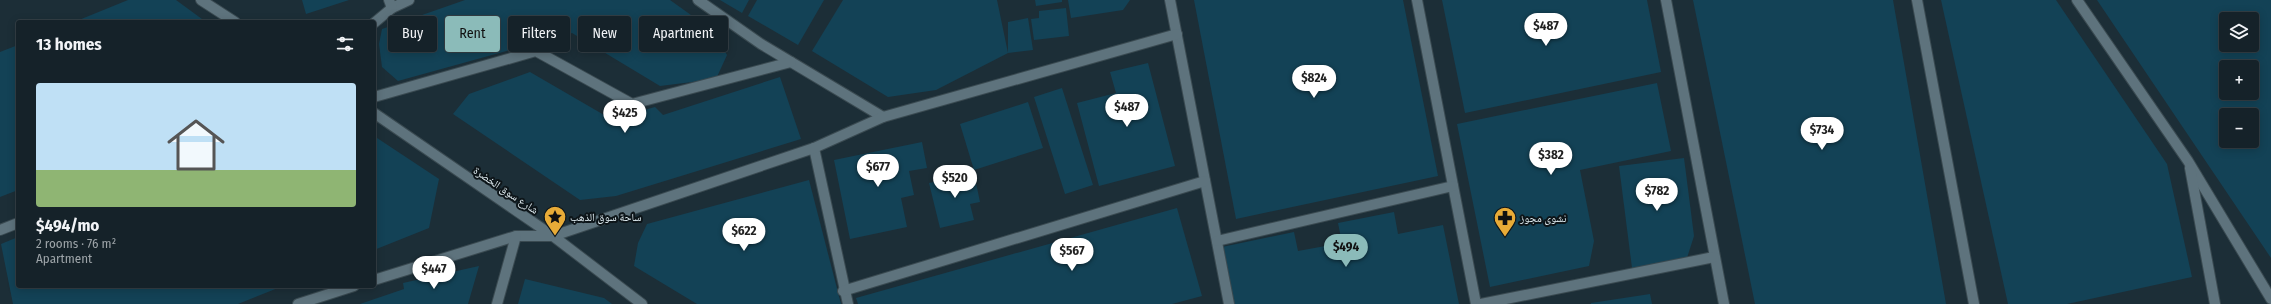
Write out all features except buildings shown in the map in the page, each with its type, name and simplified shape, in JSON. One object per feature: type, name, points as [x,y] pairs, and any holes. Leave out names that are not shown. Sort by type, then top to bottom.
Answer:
[{"type":"street","points":[[201,0],[232,20]]},
{"type":"street","points":[[376,21],[391,4],[409,0]]},
{"type":"street","points":[[698,0],[790,62],[883,117]]},
{"type":"street","points":[[1170,0],[1229,304]]},
{"type":"street","points":[[1417,0],[1476,304]]},
{"type":"street","points":[[1666,0],[1724,304]]},
{"type":"street","points":[[1917,0],[1974,304]]},
{"type":"street","points":[[2076,0],[2188,161],[2271,298]]},
{"type":"street","points":[[376,279],[516,236],[553,236],[814,148],[883,117],[1177,34]]},
{"type":"street","points":[[376,96],[536,51],[632,104],[790,62]]},
{"type":"street","name":"شارع سوق الخضرة","points":[[376,114],[553,236],[642,304]]},
{"type":"street","points":[[814,148],[843,291],[848,304]]},
{"type":"street","points":[[2188,161],[2215,304]]},
{"type":"street","points":[[843,291],[1205,180]]},
{"type":"street","points":[[1217,241],[1453,186]]},
{"type":"street","points":[[0,230],[16,224]]},
{"type":"street","points":[[497,304],[516,236]]},
{"type":"street","points":[[1481,304],[1714,257]]},
{"type":"street","points":[[298,304],[348,288]]},
{"type":"place","name":"ساحة سوق الذهب","points":[[555,236]]},
{"type":"place","name":"نشوى مجوز","points":[[1505,238]]}]
